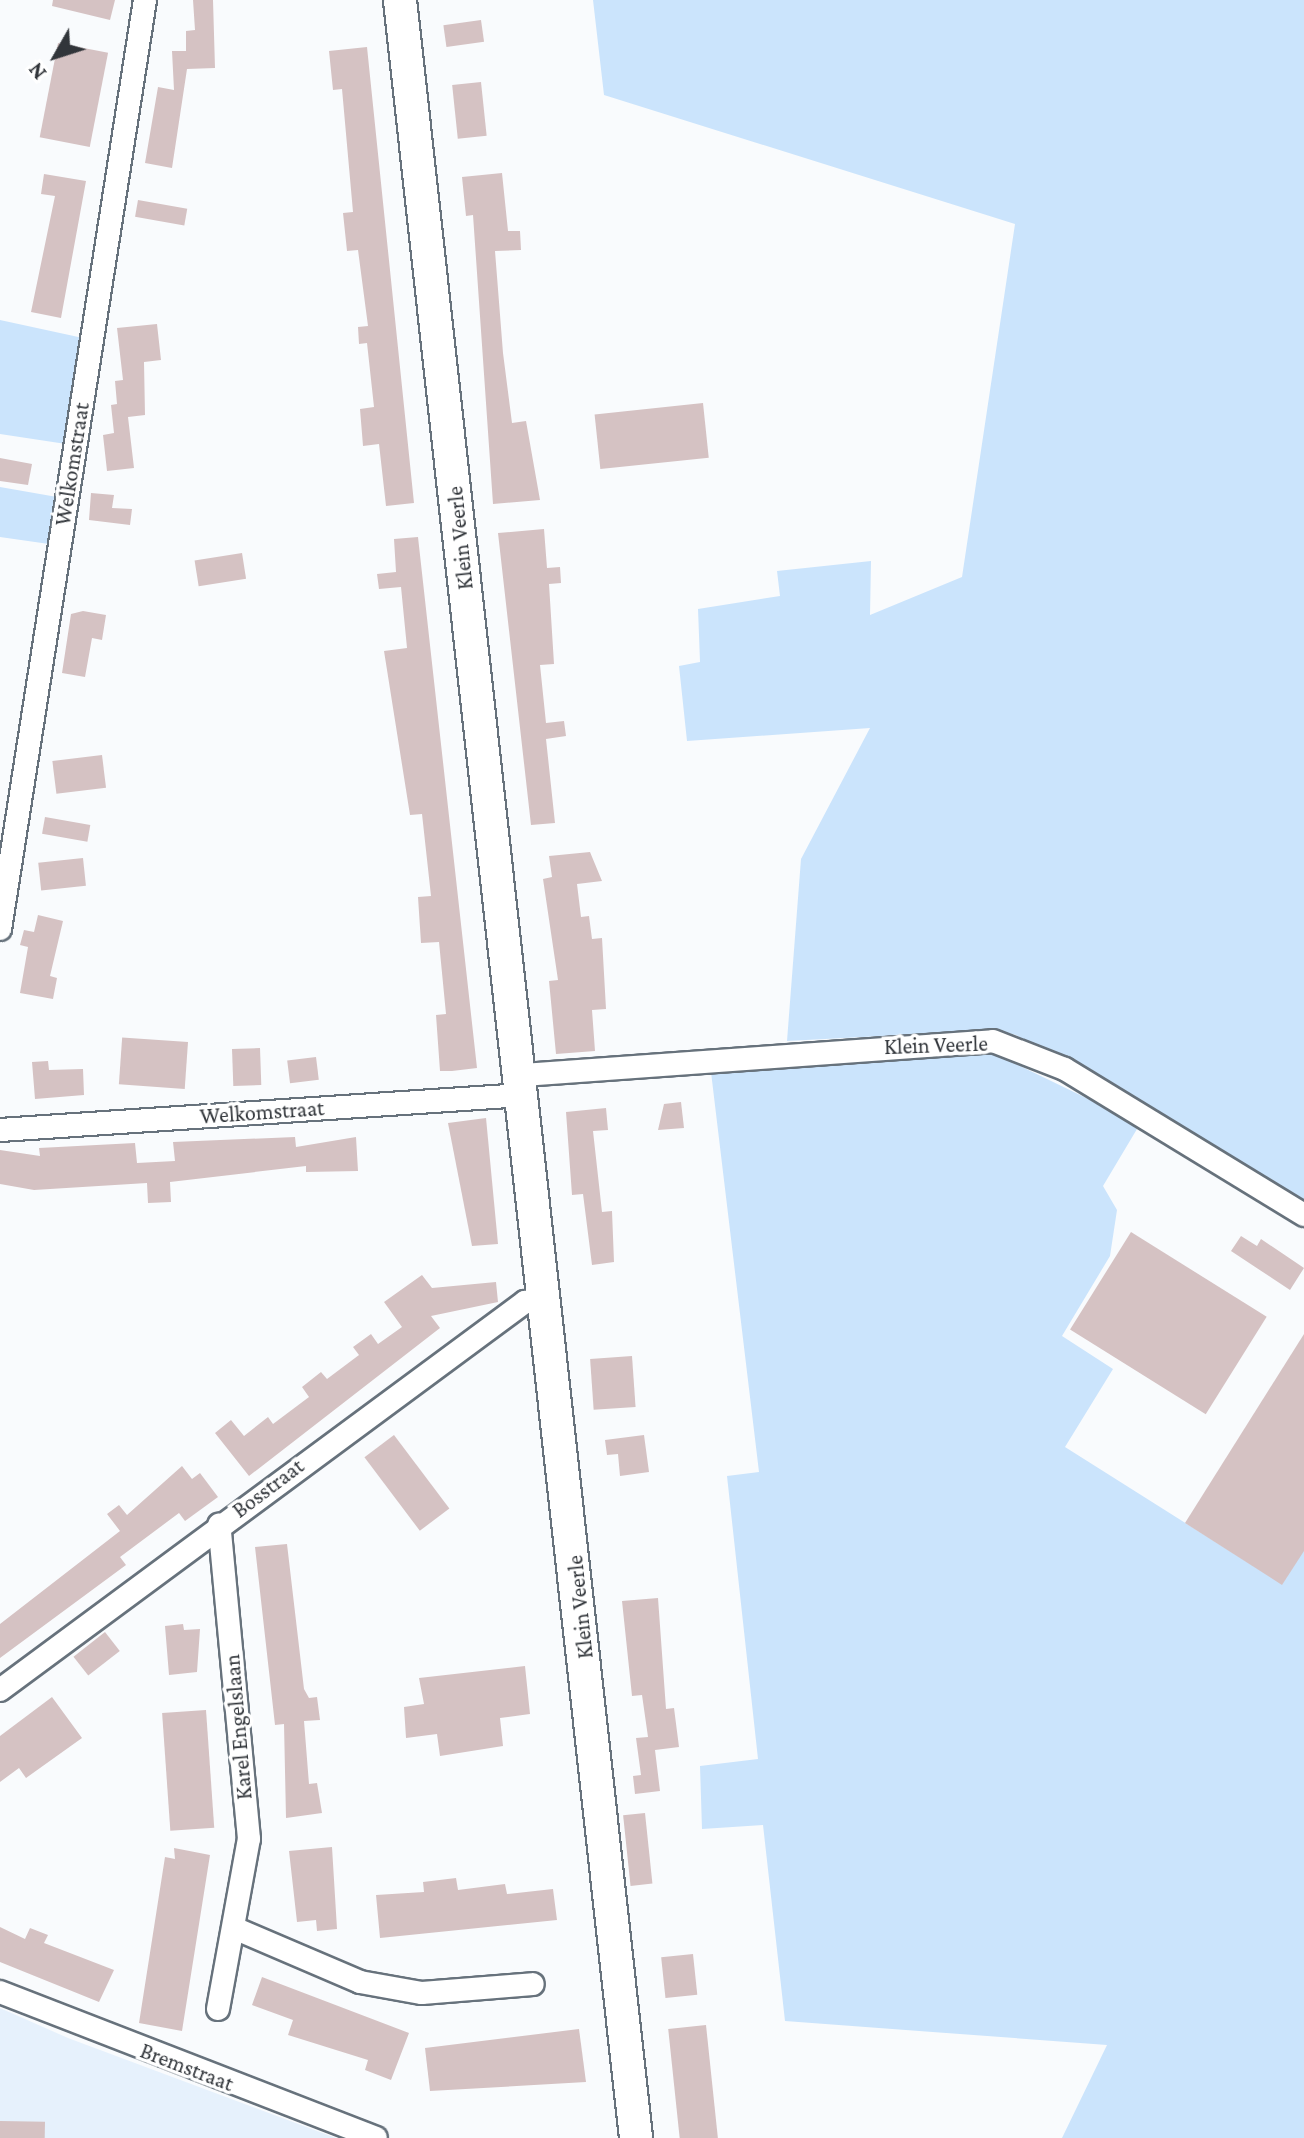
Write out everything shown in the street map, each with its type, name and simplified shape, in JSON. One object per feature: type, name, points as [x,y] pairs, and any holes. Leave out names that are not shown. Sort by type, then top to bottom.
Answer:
[{"type":"main road","name":"Klein Veerle","points":[[400,0],[523,1085],[636,2138]]},
{"type":"street","name":"Welkomstraat","points":[[0,929],[145,0]]},
{"type":"street","name":"Klein Veerle","points":[[523,1085],[993,1041],[1065,1069],[1304,1215]]},
{"type":"street","name":"Welkomstraat","points":[[0,1130],[523,1085]]},
{"type":"street","name":"Bosstraat","points":[[0,1690],[219,1524],[525,1302],[544,1302]]},
{"type":"street","name":"Karel Engelslaan","points":[[218,2009],[249,1839],[219,1524]]},
{"type":"street","points":[[234,1928],[360,1982],[422,1993],[533,1984]]},
{"type":"street","name":"Bremstraat","points":[[0,1992],[376,2138]]},
{"type":"shaded area","points":[[593,0],[1304,0],[1304,1207],[1016,1035],[996,1030],[787,1041],[801,859],[870,728],[687,741],[679,666],[700,662],[698,609],[780,596],[777,571],[871,561],[870,615],[962,577],[1015,224],[604,95]]},
{"type":"shaded area","points":[[0,320],[83,338],[66,444],[0,434]]},
{"type":"shaded area","points":[[0,487],[57,497],[49,544],[0,537]]},
{"type":"shaded area","points":[[993,1053],[1140,1124],[1103,1186],[1117,1210],[1110,1256],[1062,1336],[1113,1369],[1065,1447],[1282,1584],[1304,1549],[1304,2138],[1062,2138],[1107,2045],[785,2021],[763,1825],[702,1829],[700,1766],[758,1759],[727,1476],[759,1472],[711,1072]]},
{"type":"shaded area","points":[[0,2008],[68,2038],[336,2138],[0,2138]]},
{"type":"building","points":[[53,0],[115,0],[110,20],[52,6]]},
{"type":"building","points":[[193,0],[213,0],[215,68],[187,69],[172,168],[145,163],[158,87],[174,90],[172,51],[186,51],[186,31],[195,30]]},
{"type":"building","points":[[481,20],[484,42],[446,47],[443,25]]},
{"type":"building","points":[[58,43],[108,53],[90,147],[40,137]]},
{"type":"building","points":[[367,47],[414,503],[386,506],[379,444],[363,446],[360,409],[374,407],[367,343],[359,344],[358,327],[368,326],[358,250],[347,251],[343,213],[353,212],[342,89],[333,90],[329,51]]},
{"type":"building","points":[[481,82],[487,136],[458,139],[452,85]]},
{"type":"building","points":[[502,173],[508,231],[520,231],[521,250],[495,251],[503,353],[512,423],[526,421],[540,500],[493,504],[473,215],[466,216],[462,177]]},
{"type":"building","points":[[44,174],[86,181],[61,318],[31,312],[55,196],[41,194]]},
{"type":"building","points":[[138,200],[187,209],[184,225],[135,217]]},
{"type":"building","points":[[157,324],[161,360],[144,362],[145,415],[128,417],[134,468],[107,471],[103,435],[114,433],[111,405],[117,404],[115,381],[123,380],[117,328]]},
{"type":"building","points":[[703,403],[709,458],[600,469],[595,414]]},
{"type":"building","points":[[0,458],[32,464],[28,485],[0,481]]},
{"type":"building","points":[[91,493],[114,495],[112,508],[132,509],[130,525],[89,520]]},
{"type":"building","points":[[544,529],[547,568],[560,567],[561,583],[549,584],[554,664],[540,665],[546,723],[564,721],[566,736],[546,739],[555,823],[531,825],[498,533]]},
{"type":"building","points":[[418,537],[477,1068],[452,1071],[440,1071],[436,1015],[446,1014],[439,942],[421,943],[418,897],[431,896],[422,814],[410,815],[384,651],[407,648],[401,587],[379,589],[377,574],[396,572],[394,539]]},
{"type":"building","points":[[242,553],[246,579],[199,586],[195,561]]},
{"type":"building","points":[[83,611],[106,615],[102,640],[92,638],[85,677],[62,673],[71,614]]},
{"type":"building","points":[[102,755],[106,788],[56,794],[52,761]]},
{"type":"building","points":[[45,817],[90,825],[87,842],[42,834]]},
{"type":"building","points":[[590,852],[602,881],[577,884],[581,917],[589,916],[592,939],[602,938],[606,1009],[592,1010],[595,1051],[556,1054],[549,981],[558,980],[543,879],[552,877],[549,856]]},
{"type":"building","points":[[83,858],[86,886],[41,891],[38,863]]},
{"type":"building","points":[[38,915],[63,921],[50,976],[57,978],[53,999],[20,993],[28,947],[20,945],[24,930],[34,932]]},
{"type":"building","points":[[122,1037],[188,1042],[185,1089],[119,1084]]},
{"type":"building","points":[[260,1048],[261,1085],[233,1086],[232,1049]]},
{"type":"building","points":[[316,1057],[319,1080],[290,1083],[287,1061]]},
{"type":"building","points":[[48,1061],[49,1070],[83,1069],[84,1095],[35,1099],[32,1062]]},
{"type":"building","points":[[681,1102],[684,1128],[658,1130],[664,1104]]},
{"type":"building","points":[[606,1108],[608,1130],[593,1131],[602,1212],[612,1211],[614,1262],[592,1265],[583,1194],[572,1195],[566,1112]]},
{"type":"building","points":[[486,1118],[498,1244],[472,1246],[448,1123]]},
{"type":"building","points":[[295,1137],[296,1147],[356,1137],[358,1171],[306,1172],[306,1166],[170,1182],[171,1202],[148,1203],[147,1183],[34,1190],[0,1184],[0,1150],[40,1156],[39,1148],[135,1143],[137,1163],[175,1161],[173,1142]]},
{"type":"building","points":[[1131,1232],[1267,1317],[1206,1414],[1070,1330]]},
{"type":"building","points":[[1241,1236],[1257,1246],[1261,1239],[1304,1268],[1290,1290],[1231,1251]]},
{"type":"building","points":[[422,1275],[432,1288],[496,1282],[498,1302],[431,1316],[440,1328],[249,1476],[215,1433],[231,1420],[244,1436],[268,1417],[273,1424],[309,1397],[302,1387],[321,1372],[327,1379],[359,1355],[353,1347],[371,1334],[378,1344],[402,1327],[384,1302]]},
{"type":"building","points":[[1304,1334],[1304,1551],[1282,1585],[1185,1523]]},
{"type":"building","points":[[632,1356],[636,1407],[594,1410],[590,1359]]},
{"type":"building","points":[[394,1435],[449,1508],[420,1531],[364,1457]]},
{"type":"building","points":[[644,1435],[649,1472],[620,1476],[618,1454],[607,1455],[605,1440]]},
{"type":"building","points":[[182,1466],[192,1479],[200,1473],[218,1497],[185,1521],[179,1513],[120,1557],[126,1565],[0,1658],[0,1624],[120,1531],[107,1514],[119,1505],[127,1515]]},
{"type":"building","points":[[287,1544],[304,1689],[309,1698],[317,1697],[320,1720],[304,1721],[309,1784],[317,1783],[322,1813],[286,1818],[284,1724],[275,1725],[255,1547]]},
{"type":"building","points":[[658,1598],[666,1709],[674,1708],[679,1747],[655,1750],[660,1791],[635,1794],[633,1776],[641,1775],[636,1738],[648,1737],[642,1695],[632,1696],[622,1601]]},
{"type":"building","points":[[183,1624],[184,1630],[200,1629],[197,1672],[169,1675],[165,1626]]},
{"type":"building","points":[[105,1632],[120,1651],[88,1676],[73,1657]]},
{"type":"building","points":[[525,1666],[530,1714],[500,1718],[503,1746],[440,1756],[437,1734],[406,1738],[404,1707],[424,1704],[419,1678]]},
{"type":"building","points":[[52,1697],[82,1738],[26,1778],[19,1768],[0,1782],[0,1736]]},
{"type":"building","points":[[206,1710],[214,1828],[170,1831],[162,1713]]},
{"type":"building","points":[[645,1813],[652,1884],[631,1886],[623,1815]]},
{"type":"building","points":[[332,1847],[337,1929],[317,1931],[316,1920],[297,1922],[289,1851]]},
{"type":"building","points":[[174,1848],[210,1855],[182,2031],[139,2023],[165,1857],[175,1859]]},
{"type":"building","points":[[456,1878],[458,1890],[505,1884],[507,1894],[553,1889],[557,1920],[380,1938],[376,1895],[424,1892],[423,1882]]},
{"type":"building","points":[[0,1927],[25,1939],[30,1928],[48,1935],[44,1943],[114,1970],[99,2002],[0,1962]]},
{"type":"building","points":[[693,1954],[697,1995],[665,1998],[661,1957]]},
{"type":"building","points":[[262,1977],[409,2033],[391,2080],[365,2070],[368,2060],[288,2035],[293,2020],[252,2005]]},
{"type":"building","points":[[706,2025],[718,2138],[680,2138],[668,2029]]},
{"type":"building","points":[[579,2029],[586,2082],[430,2091],[425,2048]]},
{"type":"building","points":[[0,2121],[45,2122],[45,2138],[0,2138]]}]
